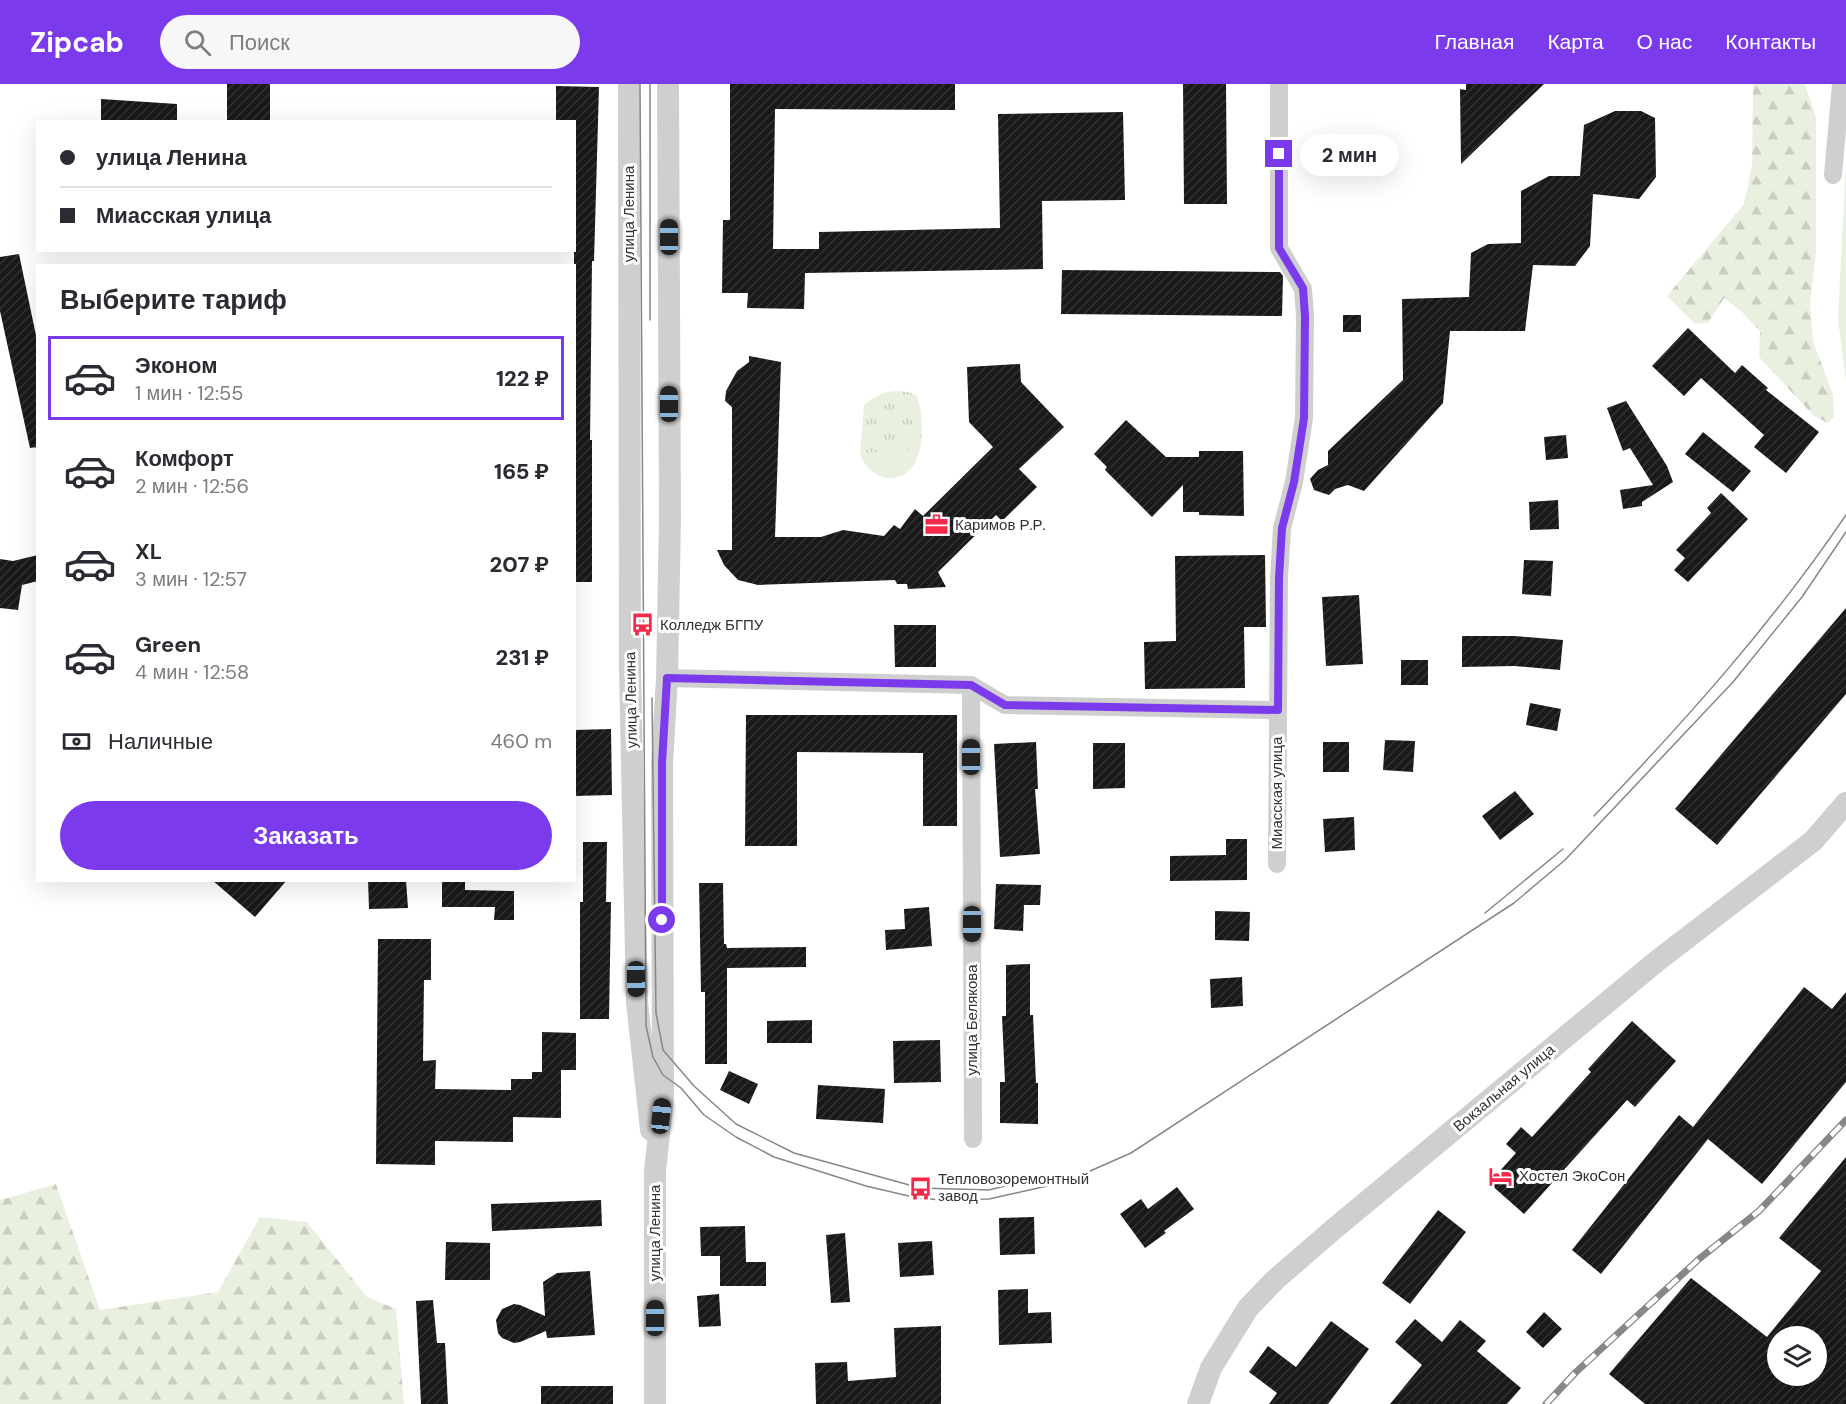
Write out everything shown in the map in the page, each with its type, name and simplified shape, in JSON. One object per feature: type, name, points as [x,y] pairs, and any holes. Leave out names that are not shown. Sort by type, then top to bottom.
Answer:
[{"type":"street","name":"улица Ленина","points":[[629,84],[630,658],[637,1002],[655,1171],[655,1404]]},
{"type":"street","name":"улица Ленина","points":[[655,1171],[663,1097],[662,763],[667,678],[670,518],[668,84]]},
{"type":"street","name":"Миасская улица","points":[[1277,864],[1281,538],[1294,482],[1304,418],[1305,316],[1303,288],[1279,248],[1279,84]]},
{"type":"street","points":[[1833,175],[1841,84]]},
{"type":"street","points":[[667,678],[971,685],[1005,705],[1278,710]]},
{"type":"street","name":"улица Белякова","points":[[971,685],[973,1139]]},
{"type":"street","name":"Вокзальная улица","points":[[1198,1404],[1211,1368],[1235,1328],[1248,1308],[1275,1280],[1353,1212],[1648,969],[1813,841],[1846,803]]},
{"type":"green space","points":[[1753,84],[1805,84],[1816,117],[1816,253],[1810,304],[1813,341],[1833,395],[1834,416],[1828,423],[1814,416],[1759,357],[1760,331],[1742,312],[1724,298],[1708,323],[1695,324],[1667,296],[1744,204],[1752,165]]},
{"type":"green space","points":[[1846,160],[1846,382],[1838,319]]},
{"type":"green space","points":[[897,391],[909,392],[917,396],[922,422],[920,449],[860,453],[864,405],[879,395]]},
{"type":"green space","points":[[920,449],[915,463],[908,472],[891,478],[871,471],[860,453]]},
{"type":"green space","points":[[56,1184],[100,1310],[218,1292],[260,1217],[307,1222],[367,1297],[396,1309],[404,1404],[0,1404],[0,1200]]},
{"type":"building","points":[[227,84],[270,84],[270,120],[227,120]]},
{"type":"building","points":[[730,84],[955,84],[955,110],[775,109],[773,249],[819,249],[819,232],[1000,228],[998,114],[1123,112],[1125,200],[1042,201],[1043,269],[805,273],[804,309],[747,308],[748,293],[722,293],[723,220],[730,220]]},
{"type":"building","points":[[1183,84],[1226,84],[1227,204],[1184,204]]},
{"type":"building","points":[[1466,84],[1544,84],[1461,164],[1460,89],[1466,90]]},
{"type":"building","points":[[556,86],[599,87],[594,261],[592,261],[590,440],[592,440],[592,582],[576,582],[576,264],[574,264],[574,252],[576,252],[576,120],[556,120]]},
{"type":"building","points":[[101,99],[177,104],[177,120],[101,120]]},
{"type":"building","points":[[1615,111],[1641,111],[1655,118],[1656,177],[1639,199],[1593,194],[1590,246],[1575,266],[1533,265],[1525,331],[1450,331],[1443,403],[1364,491],[1348,485],[1335,489],[1329,495],[1314,490],[1310,479],[1318,470],[1328,465],[1328,451],[1403,380],[1402,299],[1469,297],[1471,253],[1488,244],[1521,243],[1521,191],[1549,176],[1580,176],[1584,125]]},
{"type":"building","points":[[19,254],[36,335],[36,447],[30,448],[0,311],[0,257]]},
{"type":"building","points":[[1062,270],[1280,272],[1283,276],[1282,316],[1061,314]]},
{"type":"building","points":[[1343,315],[1361,315],[1361,332],[1343,332]]},
{"type":"building","points":[[1688,328],[1735,373],[1742,365],[1768,388],[1766,390],[1819,432],[1786,473],[1754,447],[1764,435],[1701,378],[1684,396],[1652,366]]},
{"type":"building","points":[[749,356],[781,362],[775,537],[821,537],[843,530],[884,536],[894,525],[900,529],[915,509],[923,516],[993,447],[969,422],[967,367],[1020,364],[1021,382],[1064,427],[1019,469],[1037,487],[1002,521],[996,515],[938,572],[946,587],[908,589],[907,584],[897,584],[895,580],[758,585],[738,580],[724,565],[717,550],[732,550],[732,407],[725,401],[726,391],[737,371],[749,362]]},
{"type":"building","points":[[1626,401],[1667,466],[1673,482],[1642,502],[1642,506],[1623,509],[1620,490],[1653,485],[1630,448],[1623,451],[1607,408]]},
{"type":"building","points":[[1126,420],[1166,457],[1199,457],[1199,451],[1243,451],[1244,516],[1199,515],[1199,512],[1183,512],[1183,485],[1152,517],[1105,470],[1107,467],[1094,454]]},
{"type":"building","points":[[1703,432],[1751,471],[1733,492],[1685,454]]},
{"type":"building","points":[[1566,435],[1568,458],[1546,460],[1544,437]]},
{"type":"building","points":[[1721,493],[1748,519],[1688,582],[1674,570],[1685,558],[1676,550],[1711,513],[1707,508]]},
{"type":"building","points":[[1558,500],[1559,529],[1530,530],[1529,502]]},
{"type":"building","points":[[36,555],[36,582],[22,585],[18,610],[0,608],[0,559],[13,561]]},
{"type":"building","points":[[1265,555],[1266,627],[1244,627],[1245,688],[1145,689],[1144,642],[1176,641],[1175,556]]},
{"type":"building","points":[[1524,560],[1553,561],[1551,596],[1522,594]]},
{"type":"building","points":[[1359,595],[1363,664],[1326,666],[1322,597]]},
{"type":"building","points":[[1846,608],[1846,694],[1717,845],[1675,809]]},
{"type":"building","points":[[894,625],[936,625],[936,667],[895,667]]},
{"type":"building","points":[[1462,636],[1515,636],[1563,640],[1560,670],[1514,666],[1462,667]]},
{"type":"building","points":[[1401,660],[1428,660],[1428,685],[1401,685]]},
{"type":"building","points":[[1530,703],[1561,709],[1557,731],[1526,725]]},
{"type":"building","points":[[746,715],[957,715],[957,826],[923,826],[923,753],[797,752],[797,846],[745,846]]},
{"type":"building","points":[[611,729],[612,795],[576,796],[576,730]]},
{"type":"building","points":[[1385,740],[1415,741],[1413,772],[1383,770]]},
{"type":"building","points":[[1036,742],[1038,789],[1035,789],[1040,854],[1000,857],[994,744]]},
{"type":"building","points":[[1323,742],[1349,742],[1349,772],[1323,772]]},
{"type":"building","points":[[1093,743],[1125,743],[1125,788],[1093,789]]},
{"type":"building","points":[[1515,791],[1534,814],[1500,840],[1482,816]]},
{"type":"building","points":[[1354,817],[1355,850],[1325,852],[1323,819]]},
{"type":"building","points":[[1226,839],[1247,839],[1247,880],[1170,881],[1170,856],[1226,855]]},
{"type":"building","points":[[583,842],[607,842],[606,902],[611,902],[609,1019],[580,1019],[580,902],[583,902]]},
{"type":"building","points":[[214,882],[285,882],[255,917]]},
{"type":"building","points":[[368,882],[406,882],[408,908],[369,909]]},
{"type":"building","points":[[442,882],[465,882],[465,890],[514,891],[514,920],[494,920],[495,907],[442,907]]},
{"type":"building","points":[[699,883],[723,883],[724,944],[727,948],[806,947],[806,967],[727,968],[727,1064],[705,1064],[705,992],[701,992]]},
{"type":"building","points":[[996,884],[1041,885],[1040,905],[1024,905],[1023,931],[994,929]]},
{"type":"building","points":[[929,907],[932,946],[886,950],[885,930],[905,929],[904,909]]},
{"type":"building","points":[[1215,911],[1250,912],[1249,941],[1215,940]]},
{"type":"building","points":[[378,939],[431,939],[431,980],[424,980],[423,1061],[436,1060],[435,1089],[511,1090],[511,1079],[532,1079],[532,1072],[542,1072],[542,1032],[576,1033],[576,1070],[561,1070],[561,1118],[513,1117],[513,1142],[435,1141],[435,1165],[376,1164]]},
{"type":"building","points":[[1030,964],[1030,1015],[1033,1015],[1036,1083],[1038,1083],[1038,1124],[1000,1123],[1000,1082],[1005,1082],[1002,1016],[1006,1016],[1006,965]]},
{"type":"building","points":[[1242,977],[1243,1006],[1211,1008],[1210,979]]},
{"type":"building","points":[[1804,987],[1832,1009],[1846,992],[1846,1082],[1762,1184],[1708,1139],[1601,1274],[1572,1250],[1679,1115],[1693,1127]]},
{"type":"building","points":[[812,1020],[812,1043],[767,1043],[767,1021]]},
{"type":"building","points":[[1632,1021],[1676,1061],[1635,1107],[1627,1100],[1524,1214],[1489,1183],[1516,1153],[1506,1144],[1521,1127],[1532,1137],[1591,1072],[1588,1069]]},
{"type":"building","points":[[940,1040],[941,1082],[894,1083],[893,1041]]},
{"type":"building","points":[[729,1071],[758,1084],[749,1104],[720,1090]]},
{"type":"building","points":[[818,1085],[885,1089],[883,1123],[816,1119]]},
{"type":"building","points":[[1846,1157],[1846,1404],[1645,1404],[1609,1374],[1691,1278],[1767,1337],[1767,1386],[1827,1386],[1827,1326],[1776,1326],[1821,1271],[1779,1238]]},
{"type":"building","points":[[1177,1187],[1194,1209],[1145,1248],[1120,1214],[1141,1199],[1148,1209]]},
{"type":"building","points":[[601,1200],[602,1226],[492,1231],[491,1204]]},
{"type":"building","points":[[1438,1210],[1466,1232],[1410,1304],[1382,1283]]},
{"type":"building","points":[[1034,1217],[1035,1254],[1000,1255],[999,1218]]},
{"type":"building","points":[[745,1226],[746,1262],[766,1262],[766,1286],[720,1286],[720,1256],[701,1256],[700,1227]]},
{"type":"building","points":[[845,1233],[850,1302],[831,1303],[826,1235]]},
{"type":"building","points":[[932,1241],[934,1275],[900,1277],[898,1243]]},
{"type":"building","points":[[446,1242],[490,1243],[490,1280],[445,1280]]},
{"type":"building","points":[[590,1271],[595,1335],[547,1338],[546,1331],[514,1343],[502,1338],[498,1333],[496,1320],[502,1309],[514,1304],[545,1316],[543,1282],[557,1273]]},
{"type":"building","points":[[1028,1289],[1028,1313],[1051,1312],[1052,1343],[999,1345],[998,1290]]},
{"type":"building","points":[[719,1294],[721,1326],[699,1327],[697,1296]]},
{"type":"building","points":[[433,1300],[437,1343],[445,1343],[448,1404],[421,1404],[416,1301]]},
{"type":"building","points":[[1544,1312],[1562,1329],[1543,1348],[1526,1332]]},
{"type":"building","points":[[1415,1319],[1442,1342],[1460,1320],[1486,1341],[1477,1351],[1521,1388],[1507,1404],[1390,1404],[1422,1365],[1395,1342]]},
{"type":"building","points":[[1331,1321],[1369,1349],[1328,1404],[1269,1404],[1277,1393],[1249,1372],[1268,1346],[1296,1367]]},
{"type":"building","points":[[941,1326],[941,1404],[816,1404],[815,1363],[847,1362],[848,1381],[896,1377],[894,1328]]},
{"type":"building","points":[[541,1386],[613,1386],[613,1404],[541,1404]]},
{"type":"tram line","points":[[640,84],[646,1026],[653,1057],[663,1075],[681,1088],[704,1115],[736,1137],[774,1157],[866,1186],[913,1197],[940,1200],[989,1199],[1065,1182],[1131,1153],[1514,903],[1565,860],[1733,682],[1802,597],[1846,532]]},
{"type":"tram line","points":[[650,84],[650,320]]},
{"type":"tram line","points":[[1594,816],[1662,744],[1758,633],[1846,515]]},
{"type":"tram line","points":[[652,698],[656,1013],[663,1050],[694,1086],[736,1124],[794,1153],[920,1188],[989,1190],[1005,1186]]},
{"type":"tram line","points":[[1485,913],[1563,849]]},
{"type":"railway","points":[[1546,1404],[1576,1372],[1699,1259],[1759,1211],[1846,1120]]},
{"type":"place","name":"Каримов Р.Р.","points":[[937,525]]},
{"type":"place","name":"Колледж БГПУ","points":[[642,625]]},
{"type":"place","name":"Хостел ЭкоСон","points":[[1501,1176]]},
{"type":"place","name":"Тепловозоремонтный завод","points":[[920,1188]]},
{"type":"route","points":[[662,920],[662,763],[667,678],[971,685],[1005,705],[1278,710],[1279,578],[1282,528],[1294,482],[1304,418],[1305,316],[1303,288],[1279,248],[1279,154]]}]
